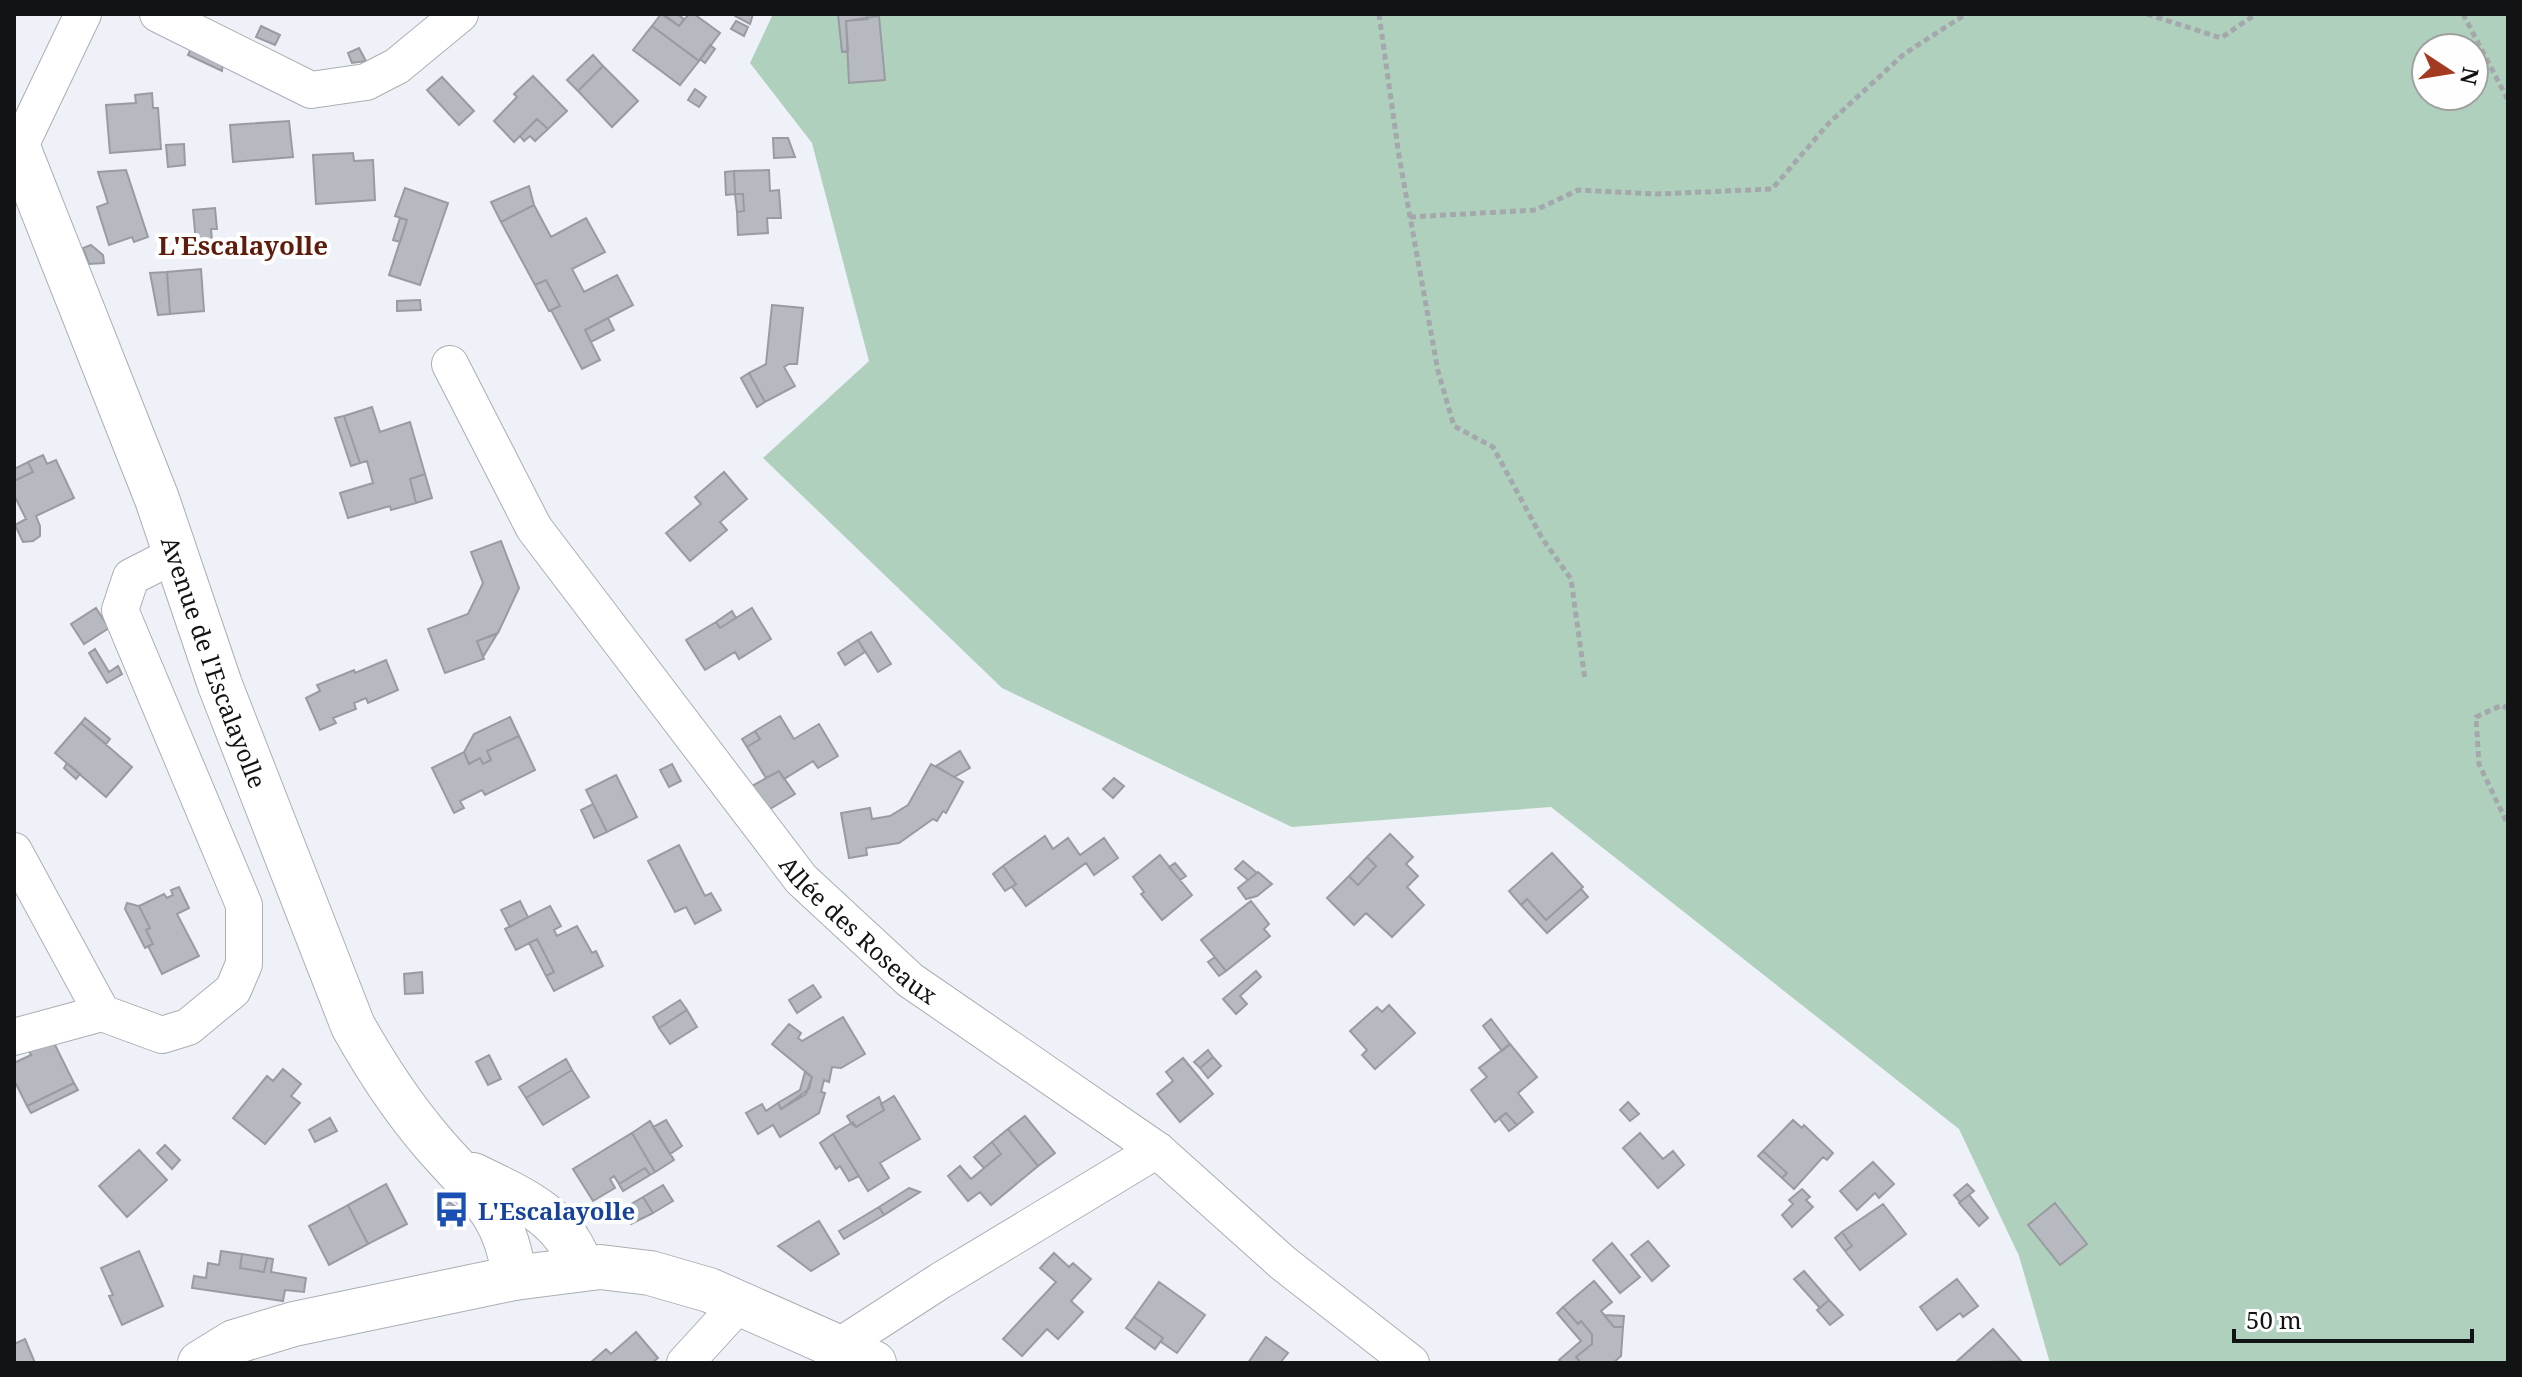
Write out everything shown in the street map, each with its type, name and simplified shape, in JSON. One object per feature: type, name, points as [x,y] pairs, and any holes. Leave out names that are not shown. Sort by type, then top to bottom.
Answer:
[{"type":"street","points":[[17,142],[83,14]]},
{"type":"street","points":[[158,14],[311,90],[366,82],[377,77],[397,66],[460,14]]},
{"type":"street","name":"Avenue de l'Escalayolle","points":[[17,142],[146,470],[220,685],[353,1026],[382,1077],[501,1223],[508,1241],[514,1278]]},
{"type":"street","name":"Allée des Roseaux","points":[[450,364],[534,528],[801,879],[910,980],[1157,1150],[1283,1263],[1411,1363]]},
{"type":"street","points":[[14,1037],[102,1013],[162,1035],[188,1027],[233,990],[244,964],[244,905],[120,610],[131,577],[176,554]]},
{"type":"street","points":[[14,851],[102,1013]]},
{"type":"street","points":[[200,1363],[234,1342],[294,1324],[514,1278],[581,1268],[619,1268],[678,1279],[856,1355],[940,1281],[1157,1150]]},
{"type":"street","name":"Avenue de l'Escalayolle","points":[[453,1165],[553,1220],[576,1250],[581,1268]]},
{"type":"street","points":[[685,1363],[740,1303]]},
{"type":"path","points":[[1379,14],[1410,217],[1438,371],[1454,426],[1493,447],[1542,538],[1571,579],[1585,680]]},
{"type":"path","points":[[1410,217],[1536,210],[1578,190],[1657,194],[1772,189],[1829,123],[1904,54],[1966,14]]},
{"type":"path","points":[[2147,14],[2221,38],[2256,14]]},
{"type":"path","points":[[2463,14],[2508,100]]},
{"type":"path","points":[[2508,709],[2502,705],[2476,717],[2479,764],[2508,825]]},
{"type":"green space","points":[[773,14],[2508,14],[2508,1363],[2050,1363],[2019,1256],[1959,1129],[1551,807],[1292,827],[1002,688],[763,458],[869,361],[812,143],[750,63]]},
{"type":"building","points":[[661,14],[679,26],[689,14],[694,14],[720,33],[699,61],[652,26]]},
{"type":"building","points":[[677,14],[684,19],[679,26],[666,16]]},
{"type":"building","points":[[753,14],[750,24],[735,16]]},
{"type":"building","points":[[838,14],[867,14],[868,19],[846,21],[848,51],[842,52]]},
{"type":"building","points":[[879,16],[885,80],[849,83],[846,21]]},
{"type":"building","points":[[736,21],[748,27],[744,36],[731,29]]},
{"type":"building","points":[[261,26],[280,35],[275,45],[256,37]]},
{"type":"building","points":[[652,26],[699,61],[680,85],[633,50]]},
{"type":"building","points":[[710,45],[715,49],[705,63],[700,59]]},
{"type":"building","points":[[192,46],[223,61],[222,71],[188,55]]},
{"type":"building","points":[[359,48],[366,61],[352,63],[348,53]]},
{"type":"building","points":[[593,55],[603,66],[578,91],[567,80]]},
{"type":"building","points":[[603,66],[638,101],[612,127],[578,91]]},
{"type":"building","points":[[533,76],[567,111],[548,129],[537,119],[514,142],[494,121],[517,97],[514,94]]},
{"type":"building","points":[[442,77],[474,111],[459,125],[427,90]]},
{"type":"building","points":[[695,89],[706,97],[699,107],[688,100]]},
{"type":"building","points":[[152,93],[153,108],[158,108],[161,149],[110,153],[106,105],[136,103],[135,95]]},
{"type":"building","points":[[537,119],[548,129],[535,141],[530,136],[524,141],[520,136]]},
{"type":"building","points":[[289,121],[293,157],[233,162],[230,125]]},
{"type":"building","points":[[773,138],[788,138],[795,157],[774,158]]},
{"type":"building","points":[[184,144],[185,165],[168,167],[166,145]]},
{"type":"building","points":[[353,153],[354,161],[373,160],[375,200],[316,204],[313,155]]},
{"type":"building","points":[[126,170],[148,237],[134,242],[132,237],[109,245],[97,207],[108,203],[98,172]]},
{"type":"building","points":[[769,170],[770,191],[779,190],[781,218],[767,218],[768,233],[738,235],[737,212],[744,211],[743,194],[735,194],[734,171]]},
{"type":"building","points":[[734,171],[735,194],[726,195],[725,172]]},
{"type":"building","points":[[529,186],[534,205],[501,222],[491,202]]},
{"type":"building","points":[[405,188],[448,203],[420,285],[389,275],[407,220],[395,216]]},
{"type":"building","points":[[735,194],[743,194],[744,211],[737,212]]},
{"type":"building","points":[[534,205],[551,237],[586,218],[605,252],[572,269],[584,292],[617,275],[633,305],[585,330],[600,360],[582,369],[551,310],[560,306],[546,280],[535,285],[501,222]]},
{"type":"building","points":[[215,208],[217,229],[211,229],[213,252],[197,253],[193,210]]},
{"type":"building","points":[[400,218],[407,220],[400,242],[393,240]]},
{"type":"building","points":[[91,245],[103,255],[104,263],[89,264],[83,248]]},
{"type":"building","points":[[315,247],[316,256],[303,257],[303,248]]},
{"type":"building","points":[[201,269],[204,311],[170,314],[167,272]]},
{"type":"building","points":[[167,272],[170,314],[158,315],[150,273]]},
{"type":"building","points":[[546,280],[560,306],[549,311],[535,285]]},
{"type":"building","points":[[420,300],[421,310],[397,311],[397,301]]},
{"type":"building","points":[[772,305],[803,308],[797,364],[784,367],[795,386],[765,402],[749,373],[766,364]]},
{"type":"building","points":[[608,318],[614,330],[591,342],[585,330]]},
{"type":"building","points":[[749,373],[765,402],[757,407],[741,378]]},
{"type":"building","points":[[372,407],[380,432],[410,422],[425,474],[410,479],[416,503],[391,510],[390,506],[348,518],[340,493],[373,483],[367,461],[360,463],[344,416]]},
{"type":"building","points":[[344,416],[360,463],[351,466],[335,418]]},
{"type":"building","points":[[43,455],[47,464],[56,460],[74,498],[36,516],[40,536],[23,542],[15,525],[26,519],[14,495],[14,481],[33,472],[28,462]]},
{"type":"building","points":[[28,462],[33,472],[14,481],[14,469]]},
{"type":"building","points":[[724,472],[747,499],[720,522],[727,530],[690,561],[666,533],[701,504],[695,497]]},
{"type":"building","points":[[425,474],[432,498],[416,503],[410,479]]},
{"type":"building","points":[[501,541],[519,588],[498,633],[477,641],[484,659],[445,673],[428,629],[468,614],[483,583],[471,552]]},
{"type":"building","points":[[96,608],[109,628],[84,644],[71,624]]},
{"type":"building","points":[[752,608],[771,639],[739,659],[735,652],[705,670],[686,640],[716,622],[720,628]]},
{"type":"building","points":[[732,611],[736,618],[720,628],[716,622]]},
{"type":"building","points":[[871,632],[891,664],[878,672],[858,640]]},
{"type":"building","points":[[497,634],[483,657],[477,641]]},
{"type":"building","points":[[858,640],[865,652],[845,665],[838,653]]},
{"type":"building","points":[[95,649],[109,672],[118,666],[122,674],[107,683],[89,653]]},
{"type":"building","points":[[386,660],[398,690],[368,703],[366,698],[354,703],[356,709],[333,718],[336,723],[320,730],[306,698],[320,691],[317,685]]},
{"type":"building","points":[[780,716],[794,739],[819,724],[838,756],[818,768],[813,761],[784,779],[779,771],[766,778],[747,747],[760,739],[755,731]]},
{"type":"building","points":[[510,717],[519,736],[487,751],[491,760],[483,764],[480,758],[469,764],[464,752],[474,734]]},
{"type":"building","points":[[85,718],[110,739],[106,744],[81,723]]},
{"type":"building","points":[[81,723],[132,767],[106,797],[55,753]]},
{"type":"building","points":[[755,731],[760,739],[747,747],[742,739]]},
{"type":"building","points":[[519,736],[535,770],[485,795],[482,790],[460,801],[464,808],[454,813],[432,768],[464,752],[469,764],[480,758],[483,764],[491,760],[487,751]]},
{"type":"building","points":[[960,751],[970,768],[954,777],[936,766]]},
{"type":"building","points":[[67,763],[80,774],[76,779],[64,768]]},
{"type":"building","points":[[672,764],[681,781],[669,787],[660,770]]},
{"type":"building","points":[[931,764],[963,782],[946,813],[943,811],[937,821],[933,819],[899,843],[866,848],[867,855],[849,858],[841,813],[870,808],[872,819],[890,816],[908,805]]},
{"type":"building","points":[[779,771],[795,794],[770,809],[750,787]]},
{"type":"building","points":[[616,775],[637,817],[607,832],[586,790]]},
{"type":"building","points":[[1114,778],[1124,786],[1113,798],[1103,789]]},
{"type":"building","points":[[593,804],[607,832],[594,838],[581,810]]},
{"type":"building","points":[[1390,834],[1413,857],[1406,864],[1418,876],[1407,887],[1424,905],[1392,937],[1366,913],[1354,925],[1327,898],[1349,876],[1358,885],[1376,866],[1367,857]]},
{"type":"building","points":[[1045,836],[1053,849],[1068,838],[1080,855],[1104,838],[1118,858],[1094,875],[1086,863],[1026,906],[1012,887],[1016,884],[1003,866]]},
{"type":"building","points":[[679,845],[705,896],[711,893],[721,910],[695,924],[686,907],[675,912],[648,861]]},
{"type":"building","points":[[1552,853],[1583,887],[1546,920],[1527,899],[1521,905],[1509,891]]},
{"type":"building","points":[[1160,855],[1192,895],[1162,920],[1141,894],[1144,892],[1133,877]]},
{"type":"building","points":[[1367,857],[1376,866],[1358,885],[1349,876]]},
{"type":"building","points":[[1243,861],[1257,873],[1248,880],[1235,869]]},
{"type":"building","points":[[1175,863],[1186,876],[1180,880],[1169,867]]},
{"type":"building","points":[[1003,866],[1016,884],[1005,891],[993,874]]},
{"type":"building","points":[[1258,872],[1272,884],[1257,896],[1246,899],[1238,888]]},
{"type":"building","points":[[179,887],[189,908],[177,914],[199,956],[162,974],[148,946],[153,944],[146,930],[150,928],[139,906],[164,894],[167,898],[173,895],[171,890]]},
{"type":"building","points":[[1581,889],[1588,897],[1547,933],[1521,905],[1527,899],[1546,920]]},
{"type":"building","points":[[520,901],[528,917],[510,927],[501,910]]},
{"type":"building","points":[[1251,901],[1269,924],[1264,929],[1270,936],[1226,971],[1201,940]]},
{"type":"building","points":[[127,903],[139,906],[150,928],[146,930],[153,944],[145,948],[125,909]]},
{"type":"building","points":[[550,906],[561,926],[554,930],[557,936],[577,926],[603,966],[554,991],[546,976],[554,972],[537,939],[516,950],[505,929]]},
{"type":"building","points":[[537,939],[554,972],[546,976],[529,943]]},
{"type":"building","points":[[1215,957],[1226,971],[1219,976],[1208,962]]},
{"type":"building","points":[[1256,971],[1261,977],[1240,996],[1247,1004],[1236,1014],[1223,999]]},
{"type":"building","points":[[422,972],[423,993],[405,994],[404,974]]},
{"type":"building","points":[[813,985],[821,997],[797,1013],[789,1000]]},
{"type":"building","points":[[680,1000],[687,1010],[659,1028],[653,1017]]},
{"type":"building","points":[[1389,1005],[1415,1033],[1375,1069],[1362,1055],[1367,1050],[1350,1031],[1377,1007],[1382,1012]]},
{"type":"building","points":[[687,1010],[697,1027],[670,1044],[659,1028]]},
{"type":"building","points":[[843,1017],[865,1054],[841,1068],[832,1067],[829,1082],[824,1080],[821,1092],[825,1093],[819,1113],[780,1137],[773,1125],[758,1134],[746,1113],[762,1104],[766,1111],[778,1103],[781,1109],[806,1094],[812,1077],[772,1044],[789,1024],[801,1033],[798,1038],[802,1041]]},
{"type":"building","points":[[1491,1019],[1510,1044],[1502,1051],[1483,1026]]},
{"type":"building","points":[[49,1033],[74,1083],[27,1106],[14,1080],[14,1063],[31,1055],[26,1045]]},
{"type":"building","points":[[1510,1044],[1537,1077],[1518,1093],[1533,1112],[1517,1125],[1506,1113],[1495,1122],[1471,1090],[1487,1077],[1479,1068]]},
{"type":"building","points":[[1208,1050],[1213,1057],[1200,1068],[1194,1062]]},
{"type":"building","points":[[489,1055],[501,1079],[488,1085],[476,1062]]},
{"type":"building","points":[[1213,1057],[1221,1066],[1208,1078],[1200,1068]]},
{"type":"building","points":[[1183,1058],[1213,1094],[1180,1122],[1157,1094],[1173,1081],[1166,1072]]},
{"type":"building","points":[[566,1059],[572,1070],[526,1098],[519,1087]]},
{"type":"building","points":[[283,1069],[301,1084],[291,1096],[300,1103],[265,1144],[233,1118],[267,1076],[273,1081]]},
{"type":"building","points":[[572,1070],[589,1097],[543,1125],[526,1098]]},
{"type":"building","points":[[805,1072],[812,1077],[809,1089],[781,1109],[778,1103],[800,1090]]},
{"type":"building","points":[[74,1083],[78,1090],[31,1113],[27,1106]]},
{"type":"building","points":[[894,1096],[920,1139],[880,1163],[889,1178],[868,1191],[833,1134],[853,1122],[856,1127],[884,1110],[881,1104]]},
{"type":"building","points":[[879,1097],[884,1110],[856,1127],[851,1123],[847,1116]]},
{"type":"building","points":[[1628,1102],[1639,1114],[1630,1121],[1620,1110]]},
{"type":"building","points":[[1506,1113],[1517,1125],[1509,1131],[1499,1118]]},
{"type":"building","points":[[1025,1116],[1055,1153],[1038,1166],[1008,1129]]},
{"type":"building","points":[[330,1118],[337,1131],[315,1142],[309,1130]]},
{"type":"building","points":[[666,1120],[682,1146],[670,1154],[653,1127]]},
{"type":"building","points":[[1793,1120],[1802,1128],[1804,1125],[1833,1153],[1827,1160],[1823,1157],[1794,1189],[1782,1178],[1787,1173],[1763,1151]]},
{"type":"building","points":[[650,1121],[674,1160],[655,1172],[632,1133]]},
{"type":"building","points":[[1008,1129],[1038,1166],[991,1205],[980,1192],[968,1201],[948,1176],[960,1166],[971,1179],[1001,1154],[992,1142]]},
{"type":"building","points":[[632,1133],[655,1172],[650,1175],[645,1168],[619,1184],[614,1176],[610,1179],[615,1188],[593,1201],[573,1169]]},
{"type":"building","points":[[1640,1133],[1663,1159],[1673,1151],[1684,1165],[1658,1188],[1623,1148]]},
{"type":"building","points":[[833,1134],[859,1176],[849,1181],[840,1166],[836,1169],[820,1143]]},
{"type":"building","points":[[992,1142],[1001,1154],[984,1168],[974,1157]]},
{"type":"building","points":[[165,1145],[180,1160],[172,1169],[157,1153]]},
{"type":"building","points":[[139,1150],[167,1180],[127,1217],[99,1186]]},
{"type":"building","points":[[1763,1151],[1787,1173],[1782,1178],[1758,1156]]},
{"type":"building","points":[[1873,1162],[1894,1184],[1879,1198],[1875,1193],[1857,1210],[1840,1191]]},
{"type":"building","points":[[645,1168],[650,1175],[623,1191],[619,1184]]},
{"type":"building","points":[[386,1184],[407,1224],[368,1244],[348,1205]]},
{"type":"building","points":[[1967,1184],[1974,1191],[1960,1202],[1954,1195]]},
{"type":"building","points":[[663,1185],[673,1201],[653,1213],[643,1197]]},
{"type":"building","points":[[909,1188],[920,1192],[884,1215],[879,1207]]},
{"type":"building","points":[[1802,1189],[1810,1197],[1806,1200],[1813,1207],[1792,1227],[1782,1215],[1793,1204],[1789,1200]]},
{"type":"building","points":[[1969,1195],[1988,1218],[1979,1226],[1959,1203]]},
{"type":"building","points":[[643,1197],[653,1213],[631,1224],[621,1210]]},
{"type":"building","points":[[449,1202],[463,1212],[457,1220],[444,1210]]},
{"type":"building","points":[[2055,1203],[2087,1244],[2060,1265],[2028,1225]]},
{"type":"building","points":[[1883,1204],[1906,1234],[1860,1270],[1845,1251],[1852,1246],[1842,1232]]},
{"type":"building","points":[[348,1205],[368,1244],[329,1265],[309,1226]]},
{"type":"building","points":[[879,1207],[884,1215],[844,1239],[839,1231]]},
{"type":"building","points":[[819,1221],[839,1254],[811,1271],[778,1246]]},
{"type":"building","points":[[1842,1232],[1852,1246],[1845,1251],[1835,1238]]},
{"type":"building","points":[[1648,1241],[1669,1266],[1652,1281],[1631,1255]]},
{"type":"building","points":[[1612,1243],[1640,1277],[1620,1293],[1593,1260]]},
{"type":"building","points":[[139,1251],[163,1306],[122,1325],[101,1268]]},
{"type":"building","points":[[221,1251],[242,1254],[240,1268],[264,1272],[267,1258],[273,1259],[271,1272],[306,1278],[304,1292],[285,1290],[283,1301],[192,1288],[194,1276],[206,1278],[208,1263],[219,1265]]},
{"type":"building","points":[[1054,1253],[1069,1267],[1073,1263],[1091,1279],[1071,1301],[1083,1312],[1058,1339],[1047,1329],[1022,1356],[1003,1339],[1056,1282],[1040,1268]]},
{"type":"building","points":[[242,1254],[267,1258],[264,1272],[240,1268]]},
{"type":"building","points":[[1804,1271],[1829,1300],[1820,1308],[1794,1279]]},
{"type":"building","points":[[1957,1279],[1978,1306],[1963,1317],[1960,1313],[1937,1330],[1920,1307]]},
{"type":"building","points":[[1594,1281],[1612,1302],[1601,1311],[1614,1327],[1623,1327],[1621,1356],[1613,1363],[1581,1363],[1576,1357],[1592,1344],[1592,1334],[1563,1307]]},
{"type":"building","points":[[1159,1282],[1205,1315],[1177,1353],[1161,1342],[1163,1338],[1134,1317]]},
{"type":"building","points":[[1829,1300],[1843,1315],[1830,1325],[1817,1310]]},
{"type":"building","points":[[1563,1307],[1592,1334],[1592,1344],[1576,1357],[1581,1363],[1562,1363],[1559,1360],[1581,1341],[1557,1313]]},
{"type":"building","points":[[1604,1315],[1624,1316],[1623,1327],[1614,1327]]},
{"type":"building","points":[[1134,1317],[1163,1338],[1155,1349],[1126,1328]]},
{"type":"building","points":[[1993,1329],[2021,1361],[1955,1363]]},
{"type":"building","points":[[636,1332],[658,1358],[652,1363],[590,1363],[606,1349],[611,1354]]},
{"type":"building","points":[[1266,1337],[1288,1353],[1280,1363],[1248,1363]]},
{"type":"building","points":[[25,1339],[35,1363],[14,1363],[14,1344]]},
{"type":"place","name":"L'Escalayolle","points":[[452,1210]]},
{"type":"district","name":"L'Escalayolle","points":[[243,245]]}]
